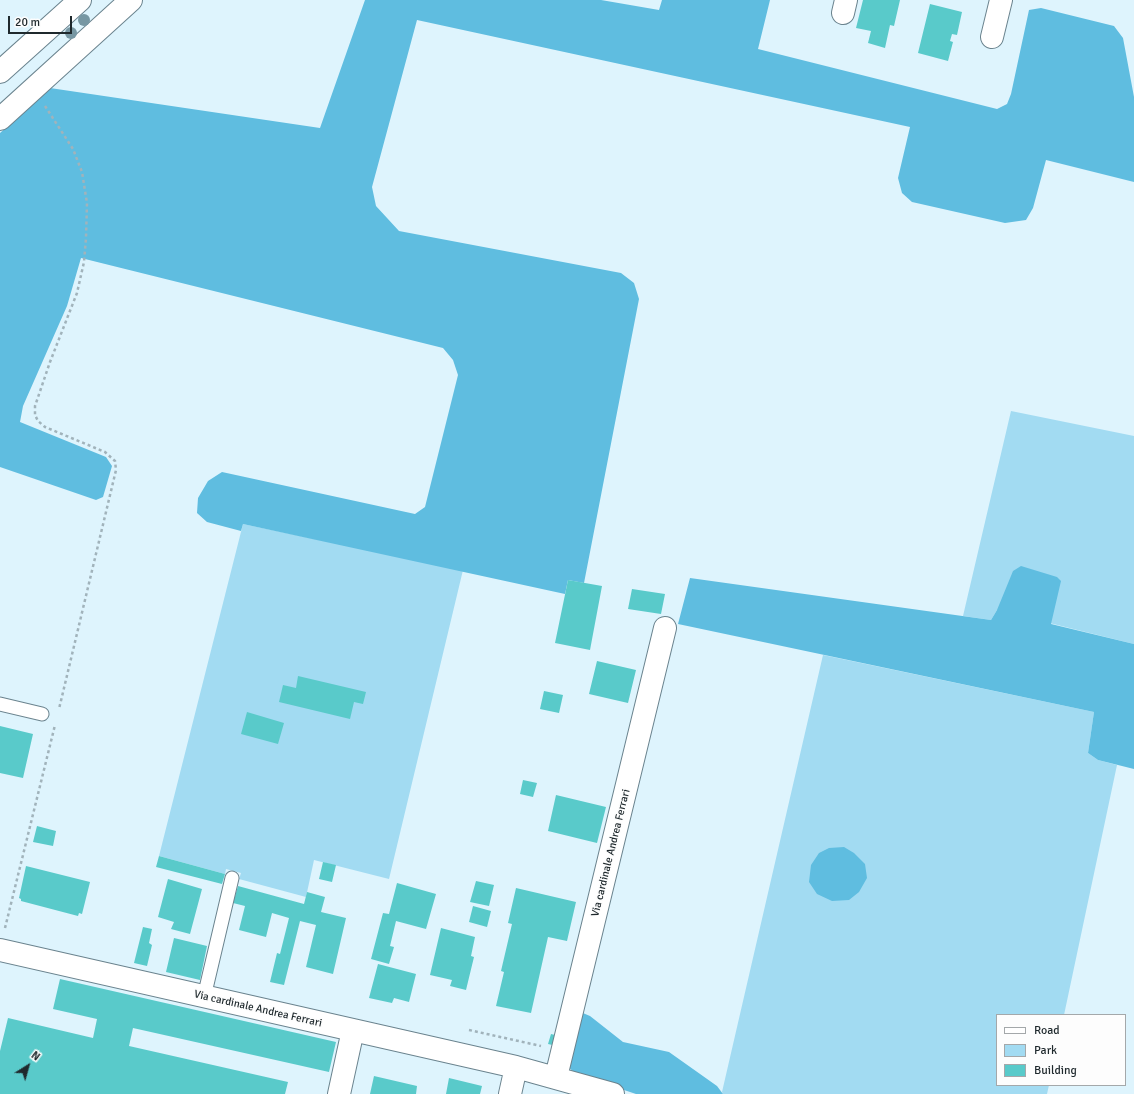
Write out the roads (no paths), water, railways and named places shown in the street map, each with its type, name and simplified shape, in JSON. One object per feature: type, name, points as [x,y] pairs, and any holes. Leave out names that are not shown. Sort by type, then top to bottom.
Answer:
[{"type":"street","points":[[0,72],[80,0]]},
{"type":"street","points":[[0,118],[131,0]]},
{"type":"street","points":[[992,37],[1001,0]]},
{"type":"street","name":"Via cardinale Andrea Ferrari","points":[[556,1077],[665,628]]},
{"type":"street","name":"Via cardinale Andrea Ferrari","points":[[2,941],[204,997],[516,1067],[613,1094]]},
{"type":"street","points":[[339,1094],[353,1030]]},
{"type":"street","points":[[510,1094],[516,1067]]},
{"type":"lane","points":[[0,704],[42,714]]},
{"type":"lane","points":[[204,997],[232,878]]}]
